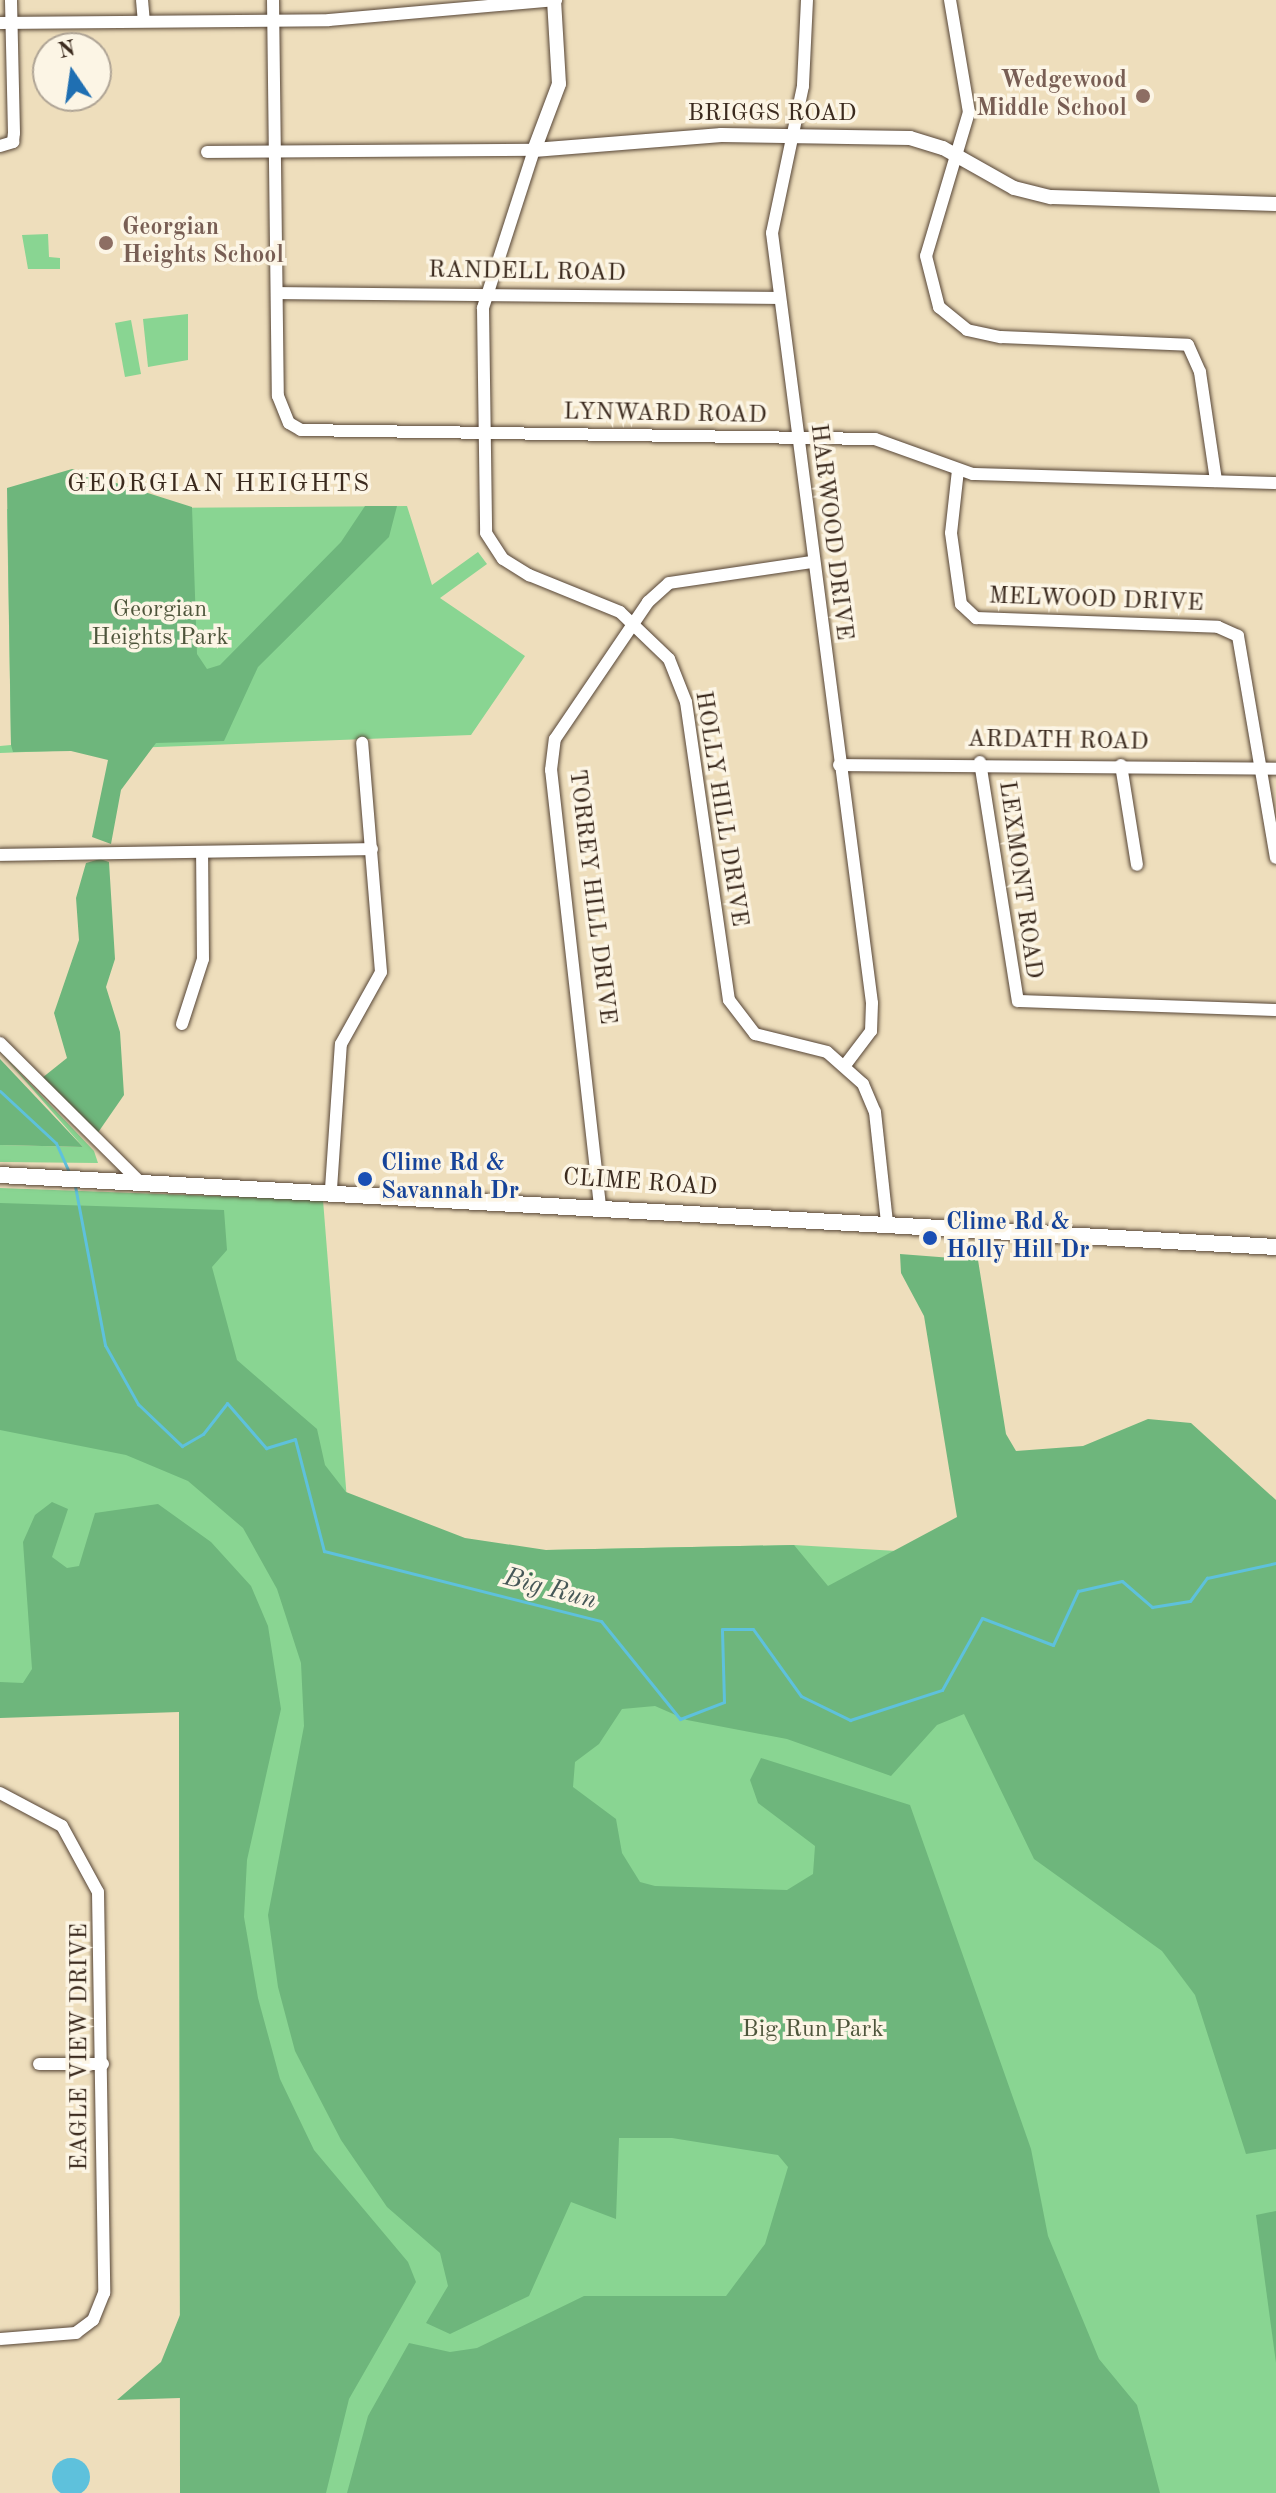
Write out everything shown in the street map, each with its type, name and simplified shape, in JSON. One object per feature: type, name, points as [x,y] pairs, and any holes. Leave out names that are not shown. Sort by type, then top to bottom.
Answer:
[{"type":"main road","name":"CLIME ROAD","points":[[0,1175],[331,1189],[1276,1247]]},
{"type":"street","points":[[6,144],[7,23],[11,0]]},
{"type":"street","points":[[142,0],[144,21]]},
{"type":"street","points":[[273,0],[276,22],[277,293]]},
{"type":"street","points":[[410,0],[412,15]]},
{"type":"street","points":[[7,23],[276,22],[412,15],[555,0]]},
{"type":"street","name":"HOLLY HILL DRIVE","points":[[555,0],[559,84],[486,294],[481,436],[486,533],[503,559],[634,623],[669,659],[686,702],[725,986],[735,1013],[755,1034],[846,1064]]},
{"type":"street","name":"HARWOOD DRIVE","points":[[807,0],[808,50],[772,233],[777,298],[872,1003],[871,1031],[846,1064]]},
{"type":"street","points":[[950,0],[969,100],[926,256],[939,307],[967,330],[1001,337],[1188,345],[1200,372],[1216,481]]},
{"type":"street","name":"BRIGGS ROAD","points":[[207,152],[534,150],[789,136],[910,138],[956,154],[1014,188],[1051,197],[1276,204]]},
{"type":"street","name":"RANDELL ROAD","points":[[277,293],[777,298]]},
{"type":"street","name":"LYNWARD ROAD","points":[[277,293],[278,396],[289,423],[315,433],[890,441],[958,470],[1276,483]]},
{"type":"street","name":"MELWOOD DRIVE","points":[[958,470],[951,533],[965,609],[992,622],[1229,629],[1243,646],[1276,858]]},
{"type":"street","name":"TORREY HILL DRIVE","points":[[600,1206],[552,761],[555,739],[634,623],[669,583],[812,562]]},
{"type":"street","points":[[331,1189],[341,1044],[381,972],[362,743]]},
{"type":"street","name":"ARDATH ROAD","points":[[839,765],[980,762],[1276,769]]},
{"type":"street","name":"LEXMONT ROAD","points":[[980,762],[1018,1001],[1276,1010]]},
{"type":"street","points":[[1121,765],[1137,865]]},
{"type":"street","points":[[0,855],[372,849]]},
{"type":"street","points":[[182,1024],[203,959],[202,852]]},
{"type":"street","points":[[0,1043],[138,1180]]},
{"type":"street","points":[[846,1064],[875,1112],[887,1223]]},
{"type":"street","name":"EAGLE VIEW DRIVE","points":[[0,1793],[26,1802],[73,1840],[98,1892],[103,2064],[104,2293],[93,2320],[66,2337],[0,2339]]},
{"type":"street","points":[[39,2064],[103,2064]]},
{"type":"green space","points":[[48,234],[49,257],[60,258],[60,269],[28,269],[22,235]]},
{"type":"green space","points":[[188,314],[188,360],[148,367],[143,319]]},
{"type":"green space","points":[[131,320],[141,374],[125,377],[115,323]]},
{"type":"green space","points":[[72,469],[192,507],[197,654],[207,669],[220,665],[341,542],[365,506],[397,506],[389,537],[258,667],[224,741],[156,743],[121,790],[111,844],[92,837],[108,760],[71,751],[13,752],[11,745],[7,488]]},
{"type":"green space","name":"Georgian Heights Park","points":[[407,506],[432,585],[478,552],[487,564],[440,598],[525,656],[471,735],[0,753],[0,746],[11,745],[7,509]]},
{"type":"green space","points":[[100,859],[109,862],[115,959],[106,987],[120,1032],[124,1095],[97,1134],[42,1078],[67,1058],[54,1013],[79,940],[76,898],[86,863]]},
{"type":"green space","points":[[0,1052],[94,1151],[98,1163],[0,1162],[0,1145],[83,1147]]},
{"type":"green space","points":[[0,1059],[83,1147],[0,1145]]},
{"type":"green space","name":"Big Run Park","points":[[0,1188],[323,1200],[353,1575],[546,1550],[794,1545],[1017,1558],[1276,1547],[1276,2493],[180,2493],[179,1712],[0,1709]]},
{"type":"green space","name":"Big Run Park","points":[[0,1203],[224,1210],[227,1250],[212,1267],[237,1360],[317,1429],[325,1465],[346,1492],[465,1538],[546,1550],[794,1545],[828,1586],[957,1517],[924,1316],[901,1273],[900,1254],[978,1260],[1006,1434],[1016,1451],[1083,1446],[1148,1419],[1191,1423],[1276,1500],[1276,2149],[1246,2154],[1195,1995],[1162,1951],[1034,1859],[964,1714],[937,1725],[891,1776],[787,1739],[687,1720],[655,1706],[622,1709],[599,1744],[575,1762],[573,1787],[616,1819],[622,1853],[640,1882],[655,1886],[787,1890],[813,1874],[815,1846],[758,1803],[750,1780],[761,1758],[910,1805],[1031,2149],[1048,2236],[1099,2359],[1137,2405],[1160,2493],[347,2493],[368,2416],[409,2343],[450,2352],[477,2348],[584,2296],[726,2296],[765,2244],[788,2167],[778,2155],[672,2138],[619,2138],[616,2219],[571,2202],[529,2296],[450,2334],[426,2323],[448,2286],[440,2253],[387,2207],[341,2140],[295,2051],[278,1987],[268,1915],[304,1726],[301,1663],[277,1589],[243,1528],[188,1481],[126,1455],[0,1430]]},
{"type":"green space","points":[[52,1502],[68,1509],[52,1557],[67,1568],[79,1566],[95,1513],[158,1504],[211,1542],[251,1586],[268,1626],[281,1709],[247,1860],[244,1917],[258,1998],[280,2079],[314,2150],[408,2262],[416,2282],[349,2399],[326,2493],[180,2493],[180,2398],[117,2400],[161,2362],[180,2315],[179,1712],[0,1718],[0,1682],[23,1683],[32,1669],[23,1542],[35,1515]]},
{"type":"green space","points":[[1276,2211],[1276,2363],[1256,2215]]},
{"type":"water","points":[[71,2458],[84,2464],[90,2477],[84,2490],[71,2496],[58,2490],[52,2477],[58,2464]]},
{"type":"waterway","name":"Big Run","points":[[0,1091],[56,1143],[69,1172]]},
{"type":"waterway","name":"Big Run","points":[[75,1186],[105,1345],[138,1404],[182,1446],[203,1434],[227,1403],[266,1448],[295,1439],[324,1551],[601,1621],[680,1719],[724,1702],[722,1629],[753,1629],[801,1696],[850,1720],[942,1690],[982,1618],[1053,1645],[1078,1591],[1122,1581],[1152,1607],[1190,1601],[1207,1578],[1276,1563]]},
{"type":"place","name":"Wedgewood Middle School","points":[[1143,96]]},
{"type":"place","name":"Georgian Heights School","points":[[106,243]]},
{"type":"place","name":"Clime Rd & Savannah Dr","points":[[365,1179]]},
{"type":"place","name":"Clime Rd & Holly Hill Dr","points":[[930,1238]]},
{"type":"district","name":"GEORGIAN HEIGHTS","points":[[219,485]]}]
